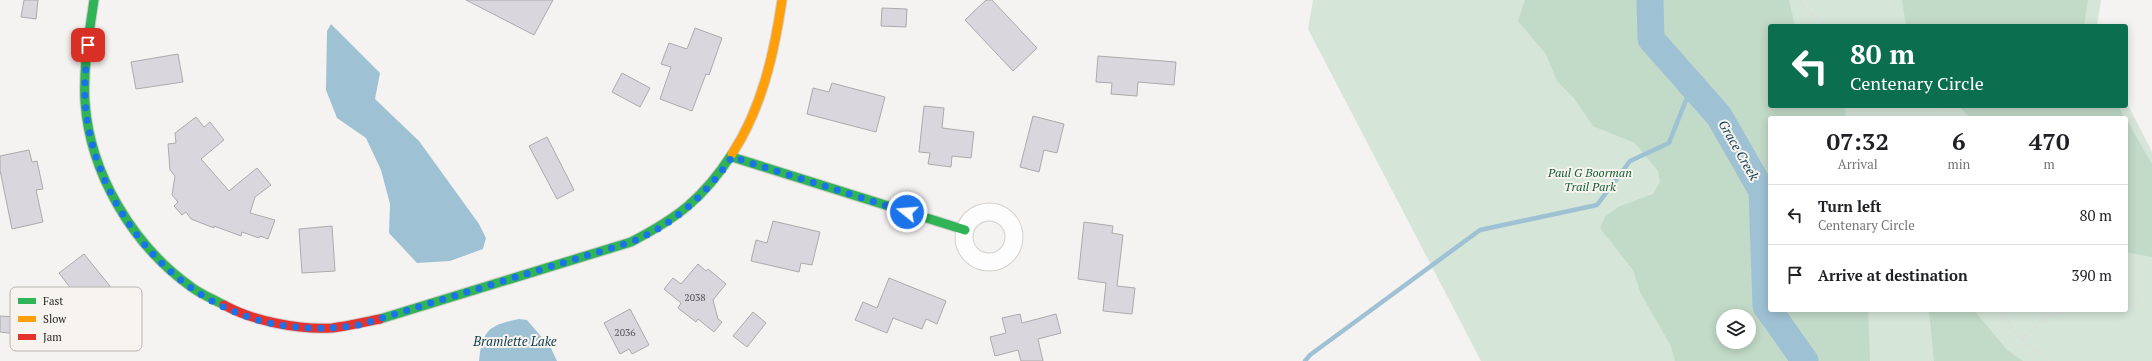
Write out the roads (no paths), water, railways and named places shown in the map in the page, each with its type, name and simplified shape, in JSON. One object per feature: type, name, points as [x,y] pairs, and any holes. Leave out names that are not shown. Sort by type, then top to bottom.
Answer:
[{"type":"street","points":[[94,0],[85,73],[85,103],[94,148],[117,204],[142,242],[174,274],[214,301],[235,312],[257,320],[309,328],[359,325],[631,242],[656,231],[690,205],[711,184],[732,157],[749,125],[767,83],[778,35],[782,0]]},
{"type":"street","points":[[732,157],[965,230]]},
{"type":"water","points":[[331,24],[380,73],[375,99],[419,141],[479,224],[486,238],[483,249],[450,261],[417,263],[389,233],[390,204],[381,170],[366,138],[337,118],[326,90],[327,31]]},
{"type":"water","name":"Bramlette Lake","points":[[519,319],[527,320],[551,348],[557,361],[479,361],[482,342],[489,331],[501,324]]},
{"type":"waterway","name":"Grace Creek","points":[[1650,0],[1651,39],[1719,116],[1762,191],[1766,306],[1768,309]]},
{"type":"waterway","points":[[1305,361],[1310,355],[1480,230],[1597,205],[1630,161],[1669,143],[1692,85]]},
{"type":"waterway","name":"Grace Creek","points":[[1770,312],[1805,361]]},
{"type":"park label","name":"Paul G Boorman Trail Park","points":[[1590,180]]}]
